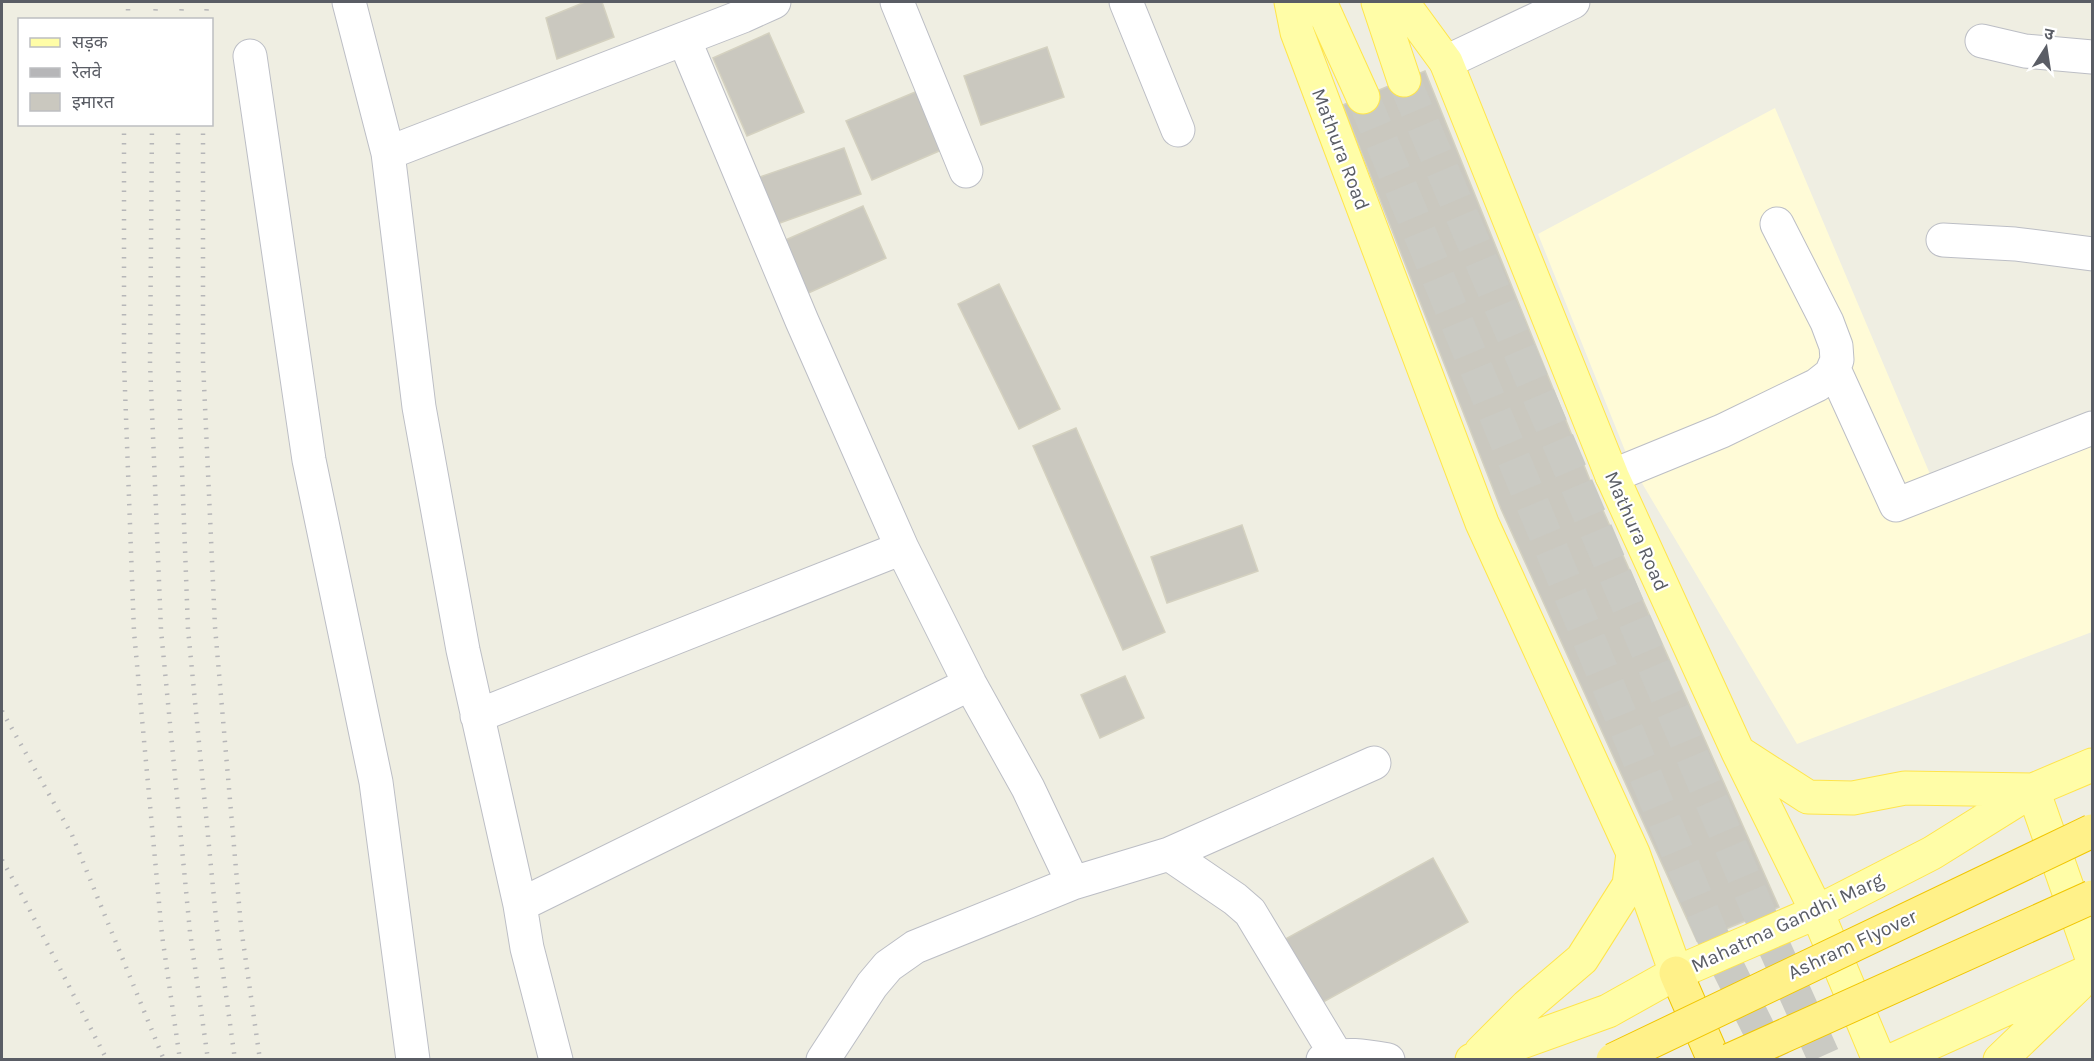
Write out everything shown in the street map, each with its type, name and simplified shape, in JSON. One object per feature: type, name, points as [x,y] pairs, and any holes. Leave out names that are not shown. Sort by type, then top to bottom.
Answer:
[{"type":"highway","name":"Ashram Flyover","points":[[1612,1059],[2092,831]]},
{"type":"highway","points":[[1730,1059],[2092,897]]},
{"type":"highway","name":"Mathura Road","points":[[1676,973],[1714,1059]]},
{"type":"main road","name":"Mathura Road","points":[[1291,2],[1297,32],[1482,523],[1633,853],[1676,973]]},
{"type":"main road","points":[[1320,2],[1363,97]]},
{"type":"main road","points":[[1378,2],[1404,80]]},
{"type":"main road","name":"Mathura Road","points":[[1402,2],[1446,62],[1612,476],[1738,752],[1817,912],[1879,1059]]},
{"type":"main road","points":[[1738,752],[1808,797],[1853,798],[1905,788],[2033,790],[2092,957]]},
{"type":"main road","name":"Mahatma Gandhi Marg","points":[[1475,1059],[1608,1011],[1676,973],[1817,912],[1932,853],[2033,790],[2092,765]]},
{"type":"main road","points":[[1475,1059],[1527,1006],[1582,959],[1629,885],[1633,853]]},
{"type":"main road","points":[[1893,1059],[2092,971]]},
{"type":"main road","points":[[2000,1059],[2092,971]]},
{"type":"street","points":[[349,2],[387,153],[419,408],[463,650],[520,905],[527,948],[556,1059]]},
{"type":"street","points":[[387,153],[774,2]]},
{"type":"street","points":[[897,2],[966,171]]},
{"type":"street","points":[[1126,2],[1178,130]]},
{"type":"street","points":[[1446,62],[1573,2]]},
{"type":"street","points":[[684,39],[802,321],[902,548],[969,684],[1028,788],[1073,883]]},
{"type":"street","points":[[1982,40],[2025,51],[2092,57]]},
{"type":"street","points":[[250,56],[309,460],[376,782],[413,1059]]},
{"type":"street","points":[[1612,476],[1722,431],[1817,385],[1831,374],[1837,360],[1836,346],[1827,322],[1777,224]]},
{"type":"street","points":[[1943,240],[2015,244],[2092,254]]},
{"type":"street","points":[[1833,369],[1896,505],[2092,428]]},
{"type":"street","points":[[477,716],[902,548]]},
{"type":"street","points":[[520,905],[969,684]]},
{"type":"street","points":[[824,1059],[872,985],[888,966],[915,947],[1073,883],[1169,854],[1374,763]]},
{"type":"street","points":[[1169,854],[1235,899],[1250,912],[1330,1057],[1362,1055],[1388,1059]]},
{"type":"shaded area","points":[[1775,108],[1938,493],[2092,420],[2092,632],[1797,744],[1630,463],[1538,234]]},
{"type":"building","points":[[585,2],[602,2],[614,37],[557,59],[546,18]]},
{"type":"building","points":[[769,33],[804,112],[747,136],[713,58]]},
{"type":"building","points":[[1047,47],[1064,97],[981,125],[964,76]]},
{"type":"building","points":[[1425,71],[1594,490],[1779,907],[1697,941],[1501,509],[1343,105]]},
{"type":"building","points":[[920,90],[946,148],[872,180],[846,121]]},
{"type":"building","points":[[844,148],[861,194],[777,224],[760,177]]},
{"type":"building","points":[[863,206],[886,258],[804,295],[781,242]]},
{"type":"building","points":[[999,284],[1060,409],[1019,429],[958,304]]},
{"type":"building","points":[[1076,428],[1165,632],[1123,650],[1033,446]]},
{"type":"building","points":[[1242,525],[1258,571],[1167,603],[1151,557]]},
{"type":"building","points":[[1125,676],[1144,718],[1100,738],[1081,695]]},
{"type":"building","points":[[1433,858],[1468,922],[1316,1006],[1280,942]]},
{"type":"tunnel","points":[[1404,80],[1760,915],[1825,1060]]},
{"type":"tunnel","points":[[1363,97],[1712,935],[1774,1060]]},
{"type":"railway","points":[[128,2],[128,18]]},
{"type":"railway","points":[[155,18],[156,2]]},
{"type":"railway","points":[[181,18],[182,2]]},
{"type":"railway","points":[[206,18],[207,2]]},
{"type":"railway","points":[[124,126],[124,363],[134,632],[162,935],[180,1060]]},
{"type":"railway","points":[[152,126],[150,363],[161,630],[190,932],[208,1060]]},
{"type":"railway","points":[[178,126],[178,362],[188,629],[217,929],[235,1060]]},
{"type":"railway","points":[[203,126],[203,362],[215,627],[241,927],[260,1060]]},
{"type":"railway","points":[[2,711],[72,835],[164,1060]]},
{"type":"railway","points":[[2,860],[107,1060]]}]
